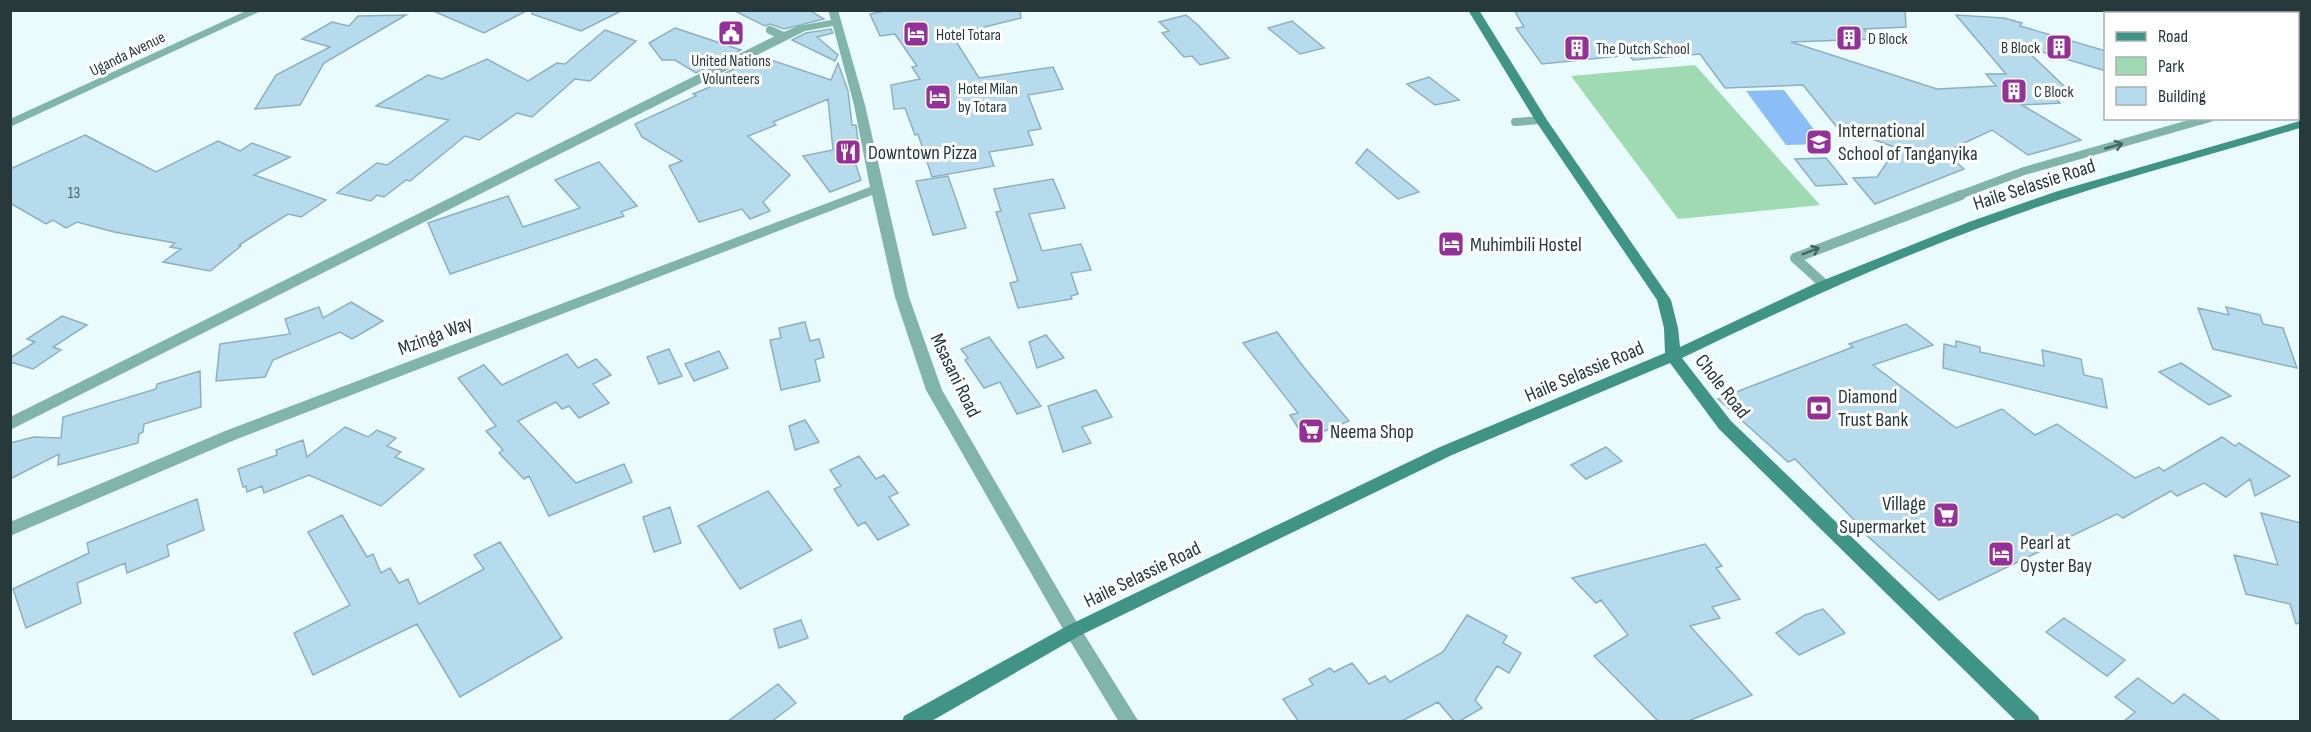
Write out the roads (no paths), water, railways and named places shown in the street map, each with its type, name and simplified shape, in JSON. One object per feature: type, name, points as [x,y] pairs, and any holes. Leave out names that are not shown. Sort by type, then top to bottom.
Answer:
[{"type":"street","name":"Uganda Avenue","points":[[10,124],[258,10]]},
{"type":"street","name":"Chole Road","points":[[1473,10],[1541,120],[1665,300],[1671,328],[1673,356],[1725,425],[2031,722]]},
{"type":"street","points":[[10,424],[783,36],[835,16]]},
{"type":"street","name":"Msasani Road","points":[[835,16],[879,188],[908,321],[927,373],[1073,631],[1130,722]]},
{"type":"street","name":"Haile Selassie Road","points":[[911,722],[1073,631],[1446,451],[1673,356],[1825,285],[1974,225],[2063,194],[2301,124]]},
{"type":"street","name":"Mzinga Way","points":[[10,530],[231,435],[879,188]]},
{"type":"lane","points":[[770,30],[783,36]]},
{"type":"lane","points":[[1515,122],[1541,120]]},
{"type":"lane","points":[[1825,285],[1795,258],[2024,171],[2203,120]]},
{"type":"water","points":[[1784,90],[1825,144],[1786,145],[1746,91]]},
{"type":"place","name":"United Nations Volunteers","points":[[731,33]]},
{"type":"place","name":"Hotel Totara","points":[[916,34]]},
{"type":"place","name":"D Block","points":[[1849,38]]},
{"type":"place","name":"B Block","points":[[2059,47]]},
{"type":"place","name":"The Dutch School","points":[[1577,48]]},
{"type":"place","name":"C Block","points":[[2014,91]]},
{"type":"place","name":"Hotel Milan by Totara","points":[[938,97]]},
{"type":"place","name":"International School of Tanganyika","points":[[1819,142]]},
{"type":"place","name":"Downtown Pizza","points":[[848,152]]},
{"type":"place","name":"Muhimbili Hostel","points":[[1451,244]]},
{"type":"place","name":"Diamond Trust Bank","points":[[1819,408]]},
{"type":"place","name":"Neema Shop","points":[[1311,431]]},
{"type":"place","name":"Village Supermarket","points":[[1946,515]]},
{"type":"place","name":"Pearl at Oyster Bay","points":[[2001,554]]}]
